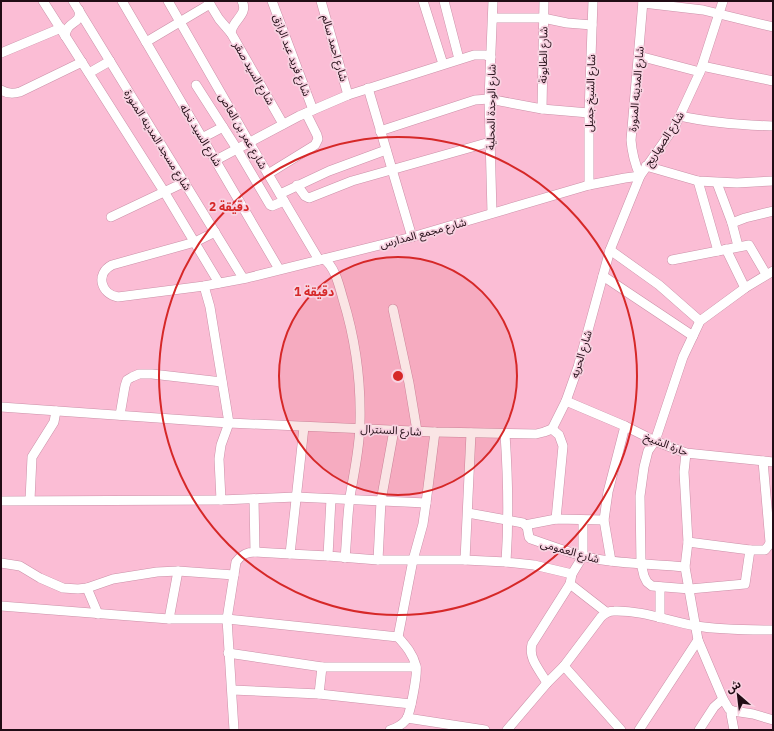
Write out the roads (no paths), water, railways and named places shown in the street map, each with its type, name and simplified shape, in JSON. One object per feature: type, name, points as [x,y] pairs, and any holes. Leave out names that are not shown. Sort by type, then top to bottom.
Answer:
[{"type":"street","points":[[43,1],[165,192],[219,283]]},
{"type":"street","name":"شارع مسجد المدينه المنورة","points":[[73,1],[243,278]]},
{"type":"street","name":"شارع السيد نحله","points":[[122,1],[279,269]]},
{"type":"street","name":"شارع عمر بن العاص","points":[[168,1],[282,198],[321,259],[329,262],[342,296],[352,333],[357,368],[360,429],[350,499],[345,558]]},
{"type":"street","name":"شارع السيد صقر","points":[[242,1],[244,5],[243,11],[232,27],[231,33],[284,124]]},
{"type":"street","name":"شارع فريد عبد الرازق","points":[[268,174],[315,145],[318,139],[310,111],[272,1]]},
{"type":"street","name":"شارع احمد سالم","points":[[321,1],[348,95]]},
{"type":"street","points":[[423,1],[443,64]]},
{"type":"street","points":[[444,1],[459,59]]},
{"type":"street","name":"شارع الوحدة المحلية","points":[[492,214],[489,99],[493,1]]},
{"type":"street","name":"شارع الطابونة","points":[[542,109],[544,1]]},
{"type":"street","name":"شارع الشيخ جميل","points":[[589,185],[589,113],[593,1]]},
{"type":"street","name":"شارع الصهاريج","points":[[603,276],[610,250],[640,176],[669,135],[680,116],[701,69],[723,1]]},
{"type":"street","points":[[643,2],[686,7],[719,13],[773,27]]},
{"type":"street","name":"شارع المدينه المنورة","points":[[640,176],[634,163],[631,140],[643,2]]},
{"type":"street","points":[[146,42],[181,22],[209,3],[219,19],[231,33]]},
{"type":"street","points":[[1,53],[63,32],[68,26],[78,20],[80,15],[79,10]]},
{"type":"street","points":[[493,18],[543,18],[567,23],[592,25]]},
{"type":"street","points":[[216,160],[310,111],[348,95],[474,54],[491,57]]},
{"type":"street","points":[[639,56],[701,69],[773,81]]},
{"type":"street","points":[[88,73],[110,60]]},
{"type":"street","points":[[1,90],[6,93],[13,94],[20,92],[82,62]]},
{"type":"street","points":[[196,85],[272,206],[275,206],[297,185],[329,170],[386,150]]},
{"type":"street","points":[[368,88],[412,237]]},
{"type":"street","points":[[380,131],[475,100],[489,99],[542,109],[589,113]]},
{"type":"street","points":[[680,116],[734,124],[773,126]]},
{"type":"street","points":[[202,138],[223,126]]},
{"type":"street","points":[[297,185],[305,196],[309,198],[352,181],[490,142]]},
{"type":"street","points":[[646,166],[698,181],[717,183],[773,181]]},
{"type":"street","name":"شارع مجمع المدارس","points":[[215,232],[196,242],[112,265],[104,271],[102,276],[103,286],[106,292],[111,296],[118,297],[204,286],[243,278],[412,237],[589,185],[640,176]]},
{"type":"street","points":[[698,181],[722,250],[745,288]]},
{"type":"street","points":[[112,217],[185,182]]},
{"type":"street","points":[[717,183],[732,223],[738,246]]},
{"type":"street","points":[[732,223],[773,211]]},
{"type":"street","points":[[672,260],[738,246],[750,245],[770,273],[745,288],[700,321],[683,357],[655,441],[648,451],[641,481],[641,563],[644,576],[652,586],[690,589],[745,584],[750,550]]},
{"type":"street","points":[[610,250],[659,285],[700,321]]},
{"type":"street","points":[[603,276],[693,336]]},
{"type":"street","name":"شارع الحريه","points":[[552,429],[566,401],[578,367],[603,276]]},
{"type":"street","points":[[204,286],[210,307],[229,423],[221,445],[219,459],[221,500]]},
{"type":"street","points":[[393,309],[409,383],[417,431]]},
{"type":"street","points":[[120,415],[124,386],[127,380],[132,376],[139,374],[152,374],[222,382]]},
{"type":"street","name":"حارة الشيخ","points":[[566,401],[625,426],[655,441],[686,453],[773,462]]},
{"type":"street","name":"شارع السنترال","points":[[1,407],[304,427],[505,434],[536,434],[552,429]]},
{"type":"street","points":[[30,500],[32,457],[54,422],[56,411]]},
{"type":"street","points":[[611,561],[604,520],[608,492],[625,426]]},
{"type":"street","points":[[290,554],[304,427]]},
{"type":"street","points":[[552,429],[559,435],[563,446],[556,520]]},
{"type":"street","points":[[378,560],[382,501],[394,430]]},
{"type":"street","points":[[398,637],[412,560],[423,524],[435,432]]},
{"type":"street","points":[[465,560],[471,433]]},
{"type":"street","points":[[505,434],[508,480],[506,562]]},
{"type":"street","points":[[686,453],[684,472],[688,542],[685,567],[698,640],[726,705],[733,711],[753,714],[773,720]]},
{"type":"street","points":[[688,542],[750,550],[765,550],[769,545],[771,538],[763,461]]},
{"type":"street","points":[[1,501],[221,500],[296,497],[426,503]]},
{"type":"street","points":[[254,499],[255,552]]},
{"type":"street","points":[[328,556],[331,499]]},
{"type":"street","points":[[468,513],[525,525],[556,520],[604,520]]},
{"type":"street","points":[[547,683],[533,661],[530,652],[532,644],[570,584],[572,574],[583,556],[583,520]]},
{"type":"street","name":"شارع العمومى","points":[[525,525],[531,540],[583,556],[611,561],[685,567]]},
{"type":"street","points":[[234,730],[227,619],[236,562],[244,554],[255,552],[378,560],[465,560],[506,562],[534,565],[572,574]]},
{"type":"street","points":[[1,563],[20,566],[40,578],[63,588],[87,588],[113,579],[135,574],[157,572],[178,571],[234,575]]},
{"type":"street","points":[[169,620],[178,571]]},
{"type":"street","points":[[570,584],[606,612],[624,611],[695,626],[773,630]]},
{"type":"street","points":[[660,586],[660,618]]},
{"type":"street","points":[[87,588],[98,614]]},
{"type":"street","points":[[1,606],[169,620],[227,619],[398,637],[408,648],[416,667],[411,704],[407,718],[398,727],[390,730]]},
{"type":"street","points":[[507,730],[547,683],[564,666],[606,612]]},
{"type":"street","points":[[639,730],[698,640]]},
{"type":"street","points":[[228,652],[322,667],[416,667]]},
{"type":"street","points":[[564,666],[621,730]]},
{"type":"street","points":[[319,694],[322,667]]},
{"type":"street","points":[[232,690],[319,694],[411,704]]},
{"type":"street","points":[[699,730],[714,707],[723,699]]},
{"type":"street","points":[[733,711],[731,714],[734,730]]},
{"type":"street","points":[[407,718],[485,730]]}]
